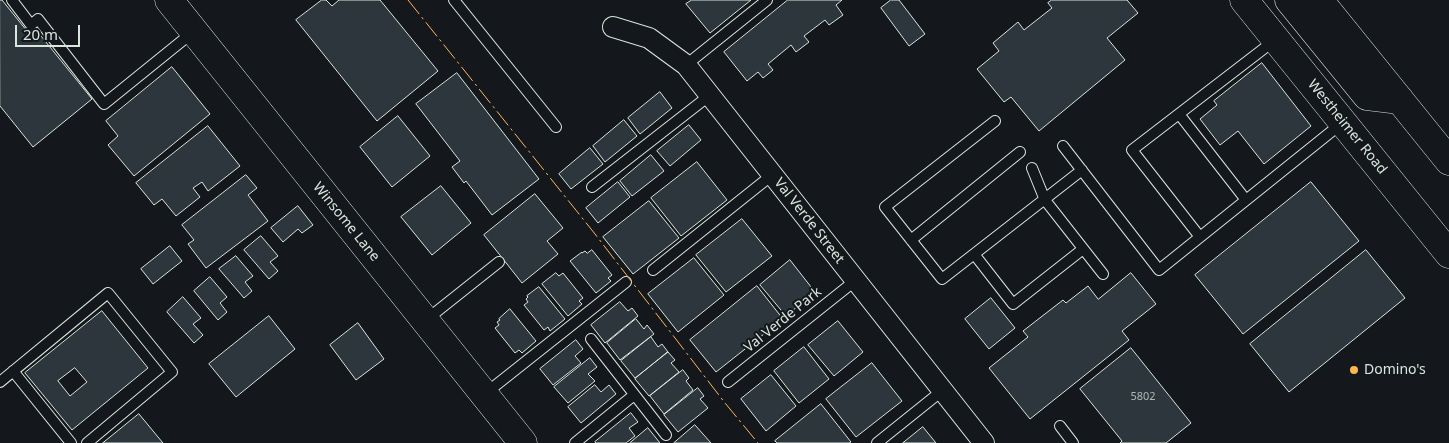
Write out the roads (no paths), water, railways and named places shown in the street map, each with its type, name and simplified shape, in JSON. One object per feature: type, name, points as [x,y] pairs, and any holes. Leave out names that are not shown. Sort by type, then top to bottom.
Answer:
[{"type":"main road","name":"Winsome Lane","points":[[169,0],[523,443]]},
{"type":"main road","points":[[1289,0],[1367,96],[1400,100]]},
{"type":"main road","points":[[1319,0],[1449,161]]},
{"type":"main road","name":"Westheimer Road","points":[[1247,1],[1449,254]]},
{"type":"street","name":"Val Verde Street","points":[[613,28],[648,38],[686,65],[984,443]]},
{"type":"lane","points":[[13,0],[31,25],[38,19],[104,104],[194,31]]},
{"type":"lane","points":[[454,0],[556,127]]},
{"type":"lane","points":[[686,65],[767,0]]},
{"type":"lane","points":[[1200,237],[1132,150],[1276,39]]},
{"type":"lane","points":[[592,187],[710,95]]},
{"type":"lane","points":[[1179,114],[1246,200]]},
{"type":"lane","points":[[995,121],[885,207],[942,279],[1082,170]]},
{"type":"lane","points":[[1063,146],[1159,270],[1342,122]]},
{"type":"lane","points":[[911,240],[1020,152]]},
{"type":"lane","points":[[1032,168],[1045,200],[1103,274]]},
{"type":"lane","points":[[654,270],[772,175]]},
{"type":"lane","points":[[974,254],[1013,304],[1083,249]]},
{"type":"lane","points":[[425,320],[499,262]]},
{"type":"lane","name":"Val Verde Park","points":[[728,382],[856,280]]},
{"type":"lane","points":[[484,395],[626,282]]},
{"type":"lane","points":[[0,382],[108,292],[172,372],[87,443]]},
{"type":"lane","points":[[591,339],[666,436]]},
{"type":"lane","points":[[13,371],[70,443]]},
{"type":"lane","points":[[877,443],[943,390]]},
{"type":"lane","points":[[575,443],[634,394]]},
{"type":"lane","points":[[1060,426],[1073,443]]},
{"type":"place","name":"Domino's","points":[[1354,370]]}]
